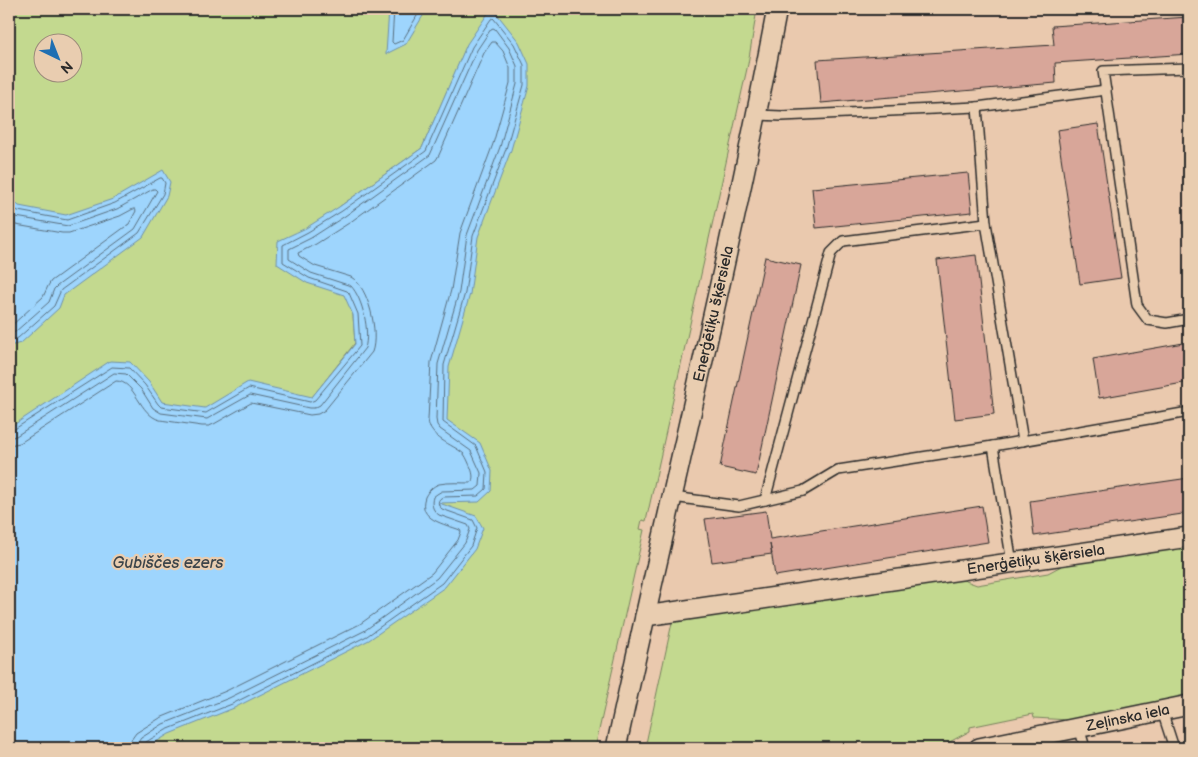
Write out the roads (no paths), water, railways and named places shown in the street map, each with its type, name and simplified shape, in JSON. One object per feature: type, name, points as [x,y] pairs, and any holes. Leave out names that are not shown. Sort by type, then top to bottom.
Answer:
[{"type":"street","name":"Enerģētiķu šķērsiela","points":[[616,748],[644,616],[673,497],[756,115],[777,9]]},
{"type":"street","name":"Enerģētiķu šķērsiela","points":[[644,616],[1189,537]]},
{"type":"street","name":"Zeļinska iela","points":[[979,748],[1189,705]]},
{"type":"lane","points":[[1189,68],[1103,71],[1138,305],[1148,320],[1167,323],[1189,319]]},
{"type":"lane","points":[[756,115],[782,116],[977,107],[1106,90]]},
{"type":"lane","points":[[977,107],[986,224],[1023,440]]},
{"type":"lane","points":[[765,500],[831,253],[843,241],[986,224]]},
{"type":"lane","points":[[673,497],[739,506],[803,490],[838,470],[993,446],[1189,412]]},
{"type":"lane","points":[[993,446],[1012,563]]},
{"type":"lane","points":[[1162,710],[1174,748]]},
{"type":"lane","points":[[1079,728],[1085,748]]},
{"type":"water","points":[[389,9],[427,9],[406,44],[386,54]]},
{"type":"water","name":"Gubiščes ezers","points":[[491,9],[493,9],[519,42],[529,64],[529,86],[511,150],[478,237],[470,294],[449,367],[447,420],[480,443],[492,471],[491,491],[479,502],[439,503],[476,516],[483,528],[475,549],[445,587],[369,640],[234,708],[169,734],[146,748],[9,748],[9,428],[110,361],[130,362],[149,382],[162,402],[205,408],[248,382],[312,397],[355,344],[353,315],[344,295],[307,283],[277,264],[278,241],[306,228],[339,207],[422,148],[467,44]]},
{"type":"water","points":[[163,170],[170,182],[167,196],[143,237],[64,295],[59,308],[21,343],[9,346],[9,197],[19,206],[66,215],[113,199]]}]
